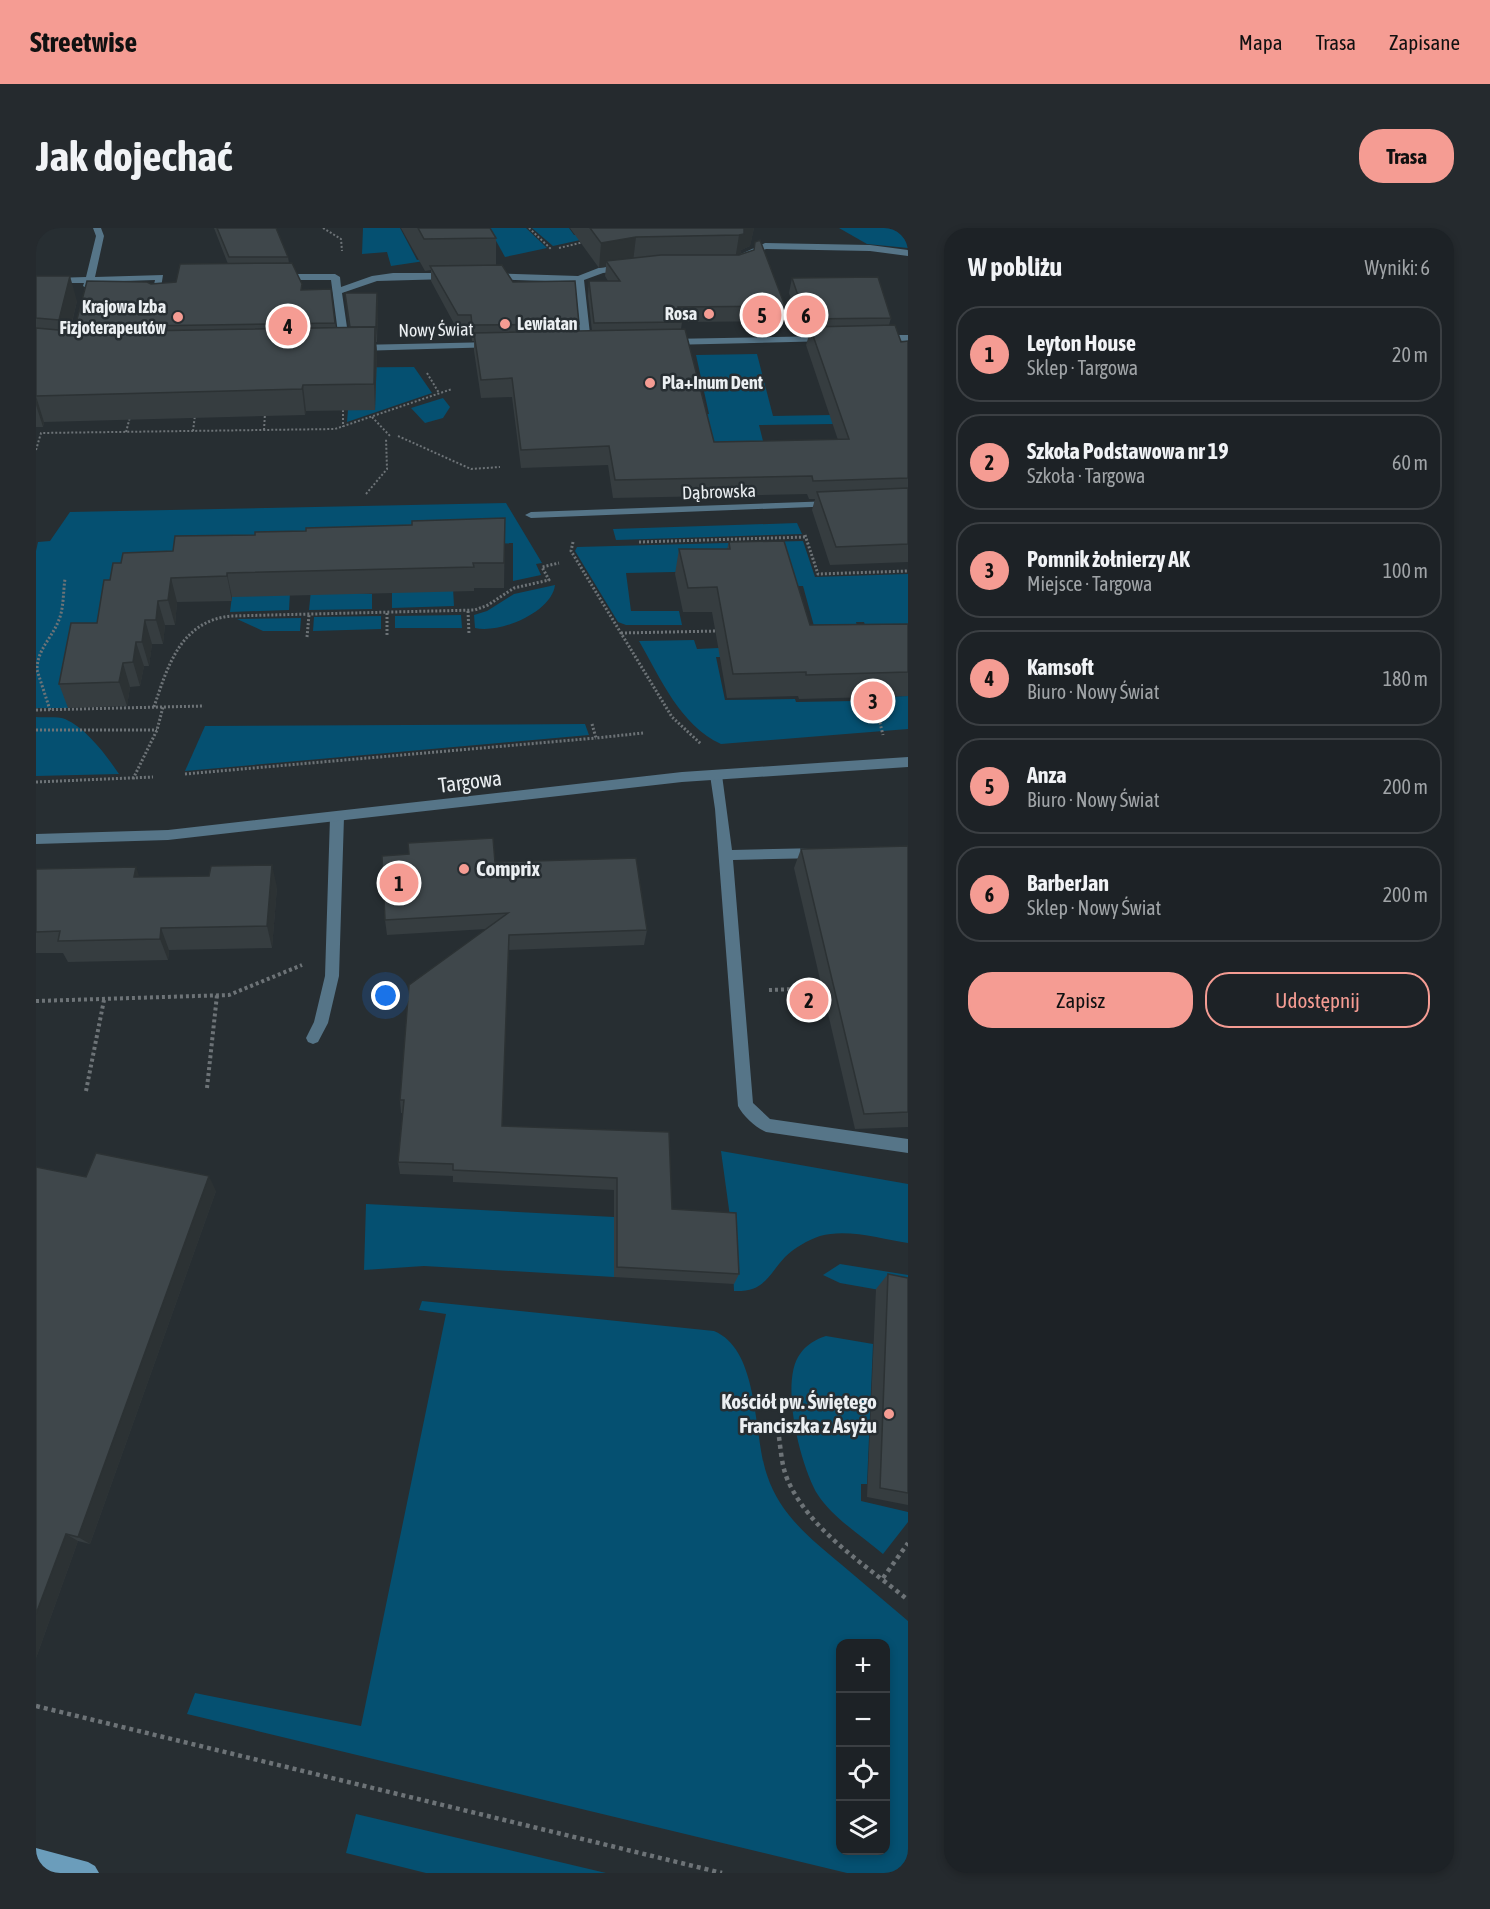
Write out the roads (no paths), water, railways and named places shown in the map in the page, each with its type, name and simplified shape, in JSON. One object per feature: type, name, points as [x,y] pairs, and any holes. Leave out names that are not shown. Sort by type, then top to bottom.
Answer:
[{"type":"main road","points":[[36,1859],[88,1873]]},
{"type":"street","points":[[85,299],[100,237],[97,228]]},
{"type":"street","points":[[331,239],[331,250]]},
{"type":"street","points":[[748,241],[765,246],[870,248],[908,252]]},
{"type":"street","points":[[736,265],[747,261],[746,254],[765,246]]},
{"type":"street","points":[[475,276],[534,275],[579,279],[602,270],[638,268]]},
{"type":"street","points":[[337,292],[375,278],[464,276]]},
{"type":"street","points":[[267,277],[335,277],[345,348]]},
{"type":"street","points":[[42,284],[57,280],[160,278],[156,299]]},
{"type":"street","points":[[579,279],[586,343]]},
{"type":"street","points":[[874,339],[908,338]]},
{"type":"street","points":[[655,342],[839,339]]},
{"type":"street","points":[[574,343],[597,343]]},
{"type":"street","name":"Nowy Świat","points":[[334,348],[505,345]]},
{"type":"street","name":"Dąbrowska","points":[[531,515],[848,504]]},
{"type":"street","name":"Targowa","points":[[36,840],[168,836],[716,775],[908,762]]},
{"type":"street","points":[[716,775],[722,809],[747,1106],[766,1125],[908,1146]]},
{"type":"street","points":[[313,1038],[321,1023],[327,1001],[333,953],[337,817]]},
{"type":"street","points":[[726,855],[831,853]]},
{"type":"place","name":"Rosa","points":[[709,314]]},
{"type":"place","name":"Anza","points":[[762,315]]},
{"type":"place","name":"BarberJan","points":[[806,315]]},
{"type":"place","name":"Krajowa Izba Fizjoterapeutów","points":[[178,317]]},
{"type":"place","name":"Lewiatan","points":[[505,324]]},
{"type":"place","name":"Kamsoft","points":[[288,326]]},
{"type":"place","name":"Pla+Inum Dent","points":[[650,383]]},
{"type":"place","name":"Pomnik żołnierzy AK","points":[[873,701]]},
{"type":"place","name":"Comprix","points":[[464,869]]},
{"type":"place","name":"Leyton House","points":[[399,883]]},
{"type":"place","name":"Szkoła Podstawowa nr 19","points":[[809,1000]]},
{"type":"place","name":"Kościół pw. Świętego Franciszka z Asyżu","points":[[889,1414]]}]
